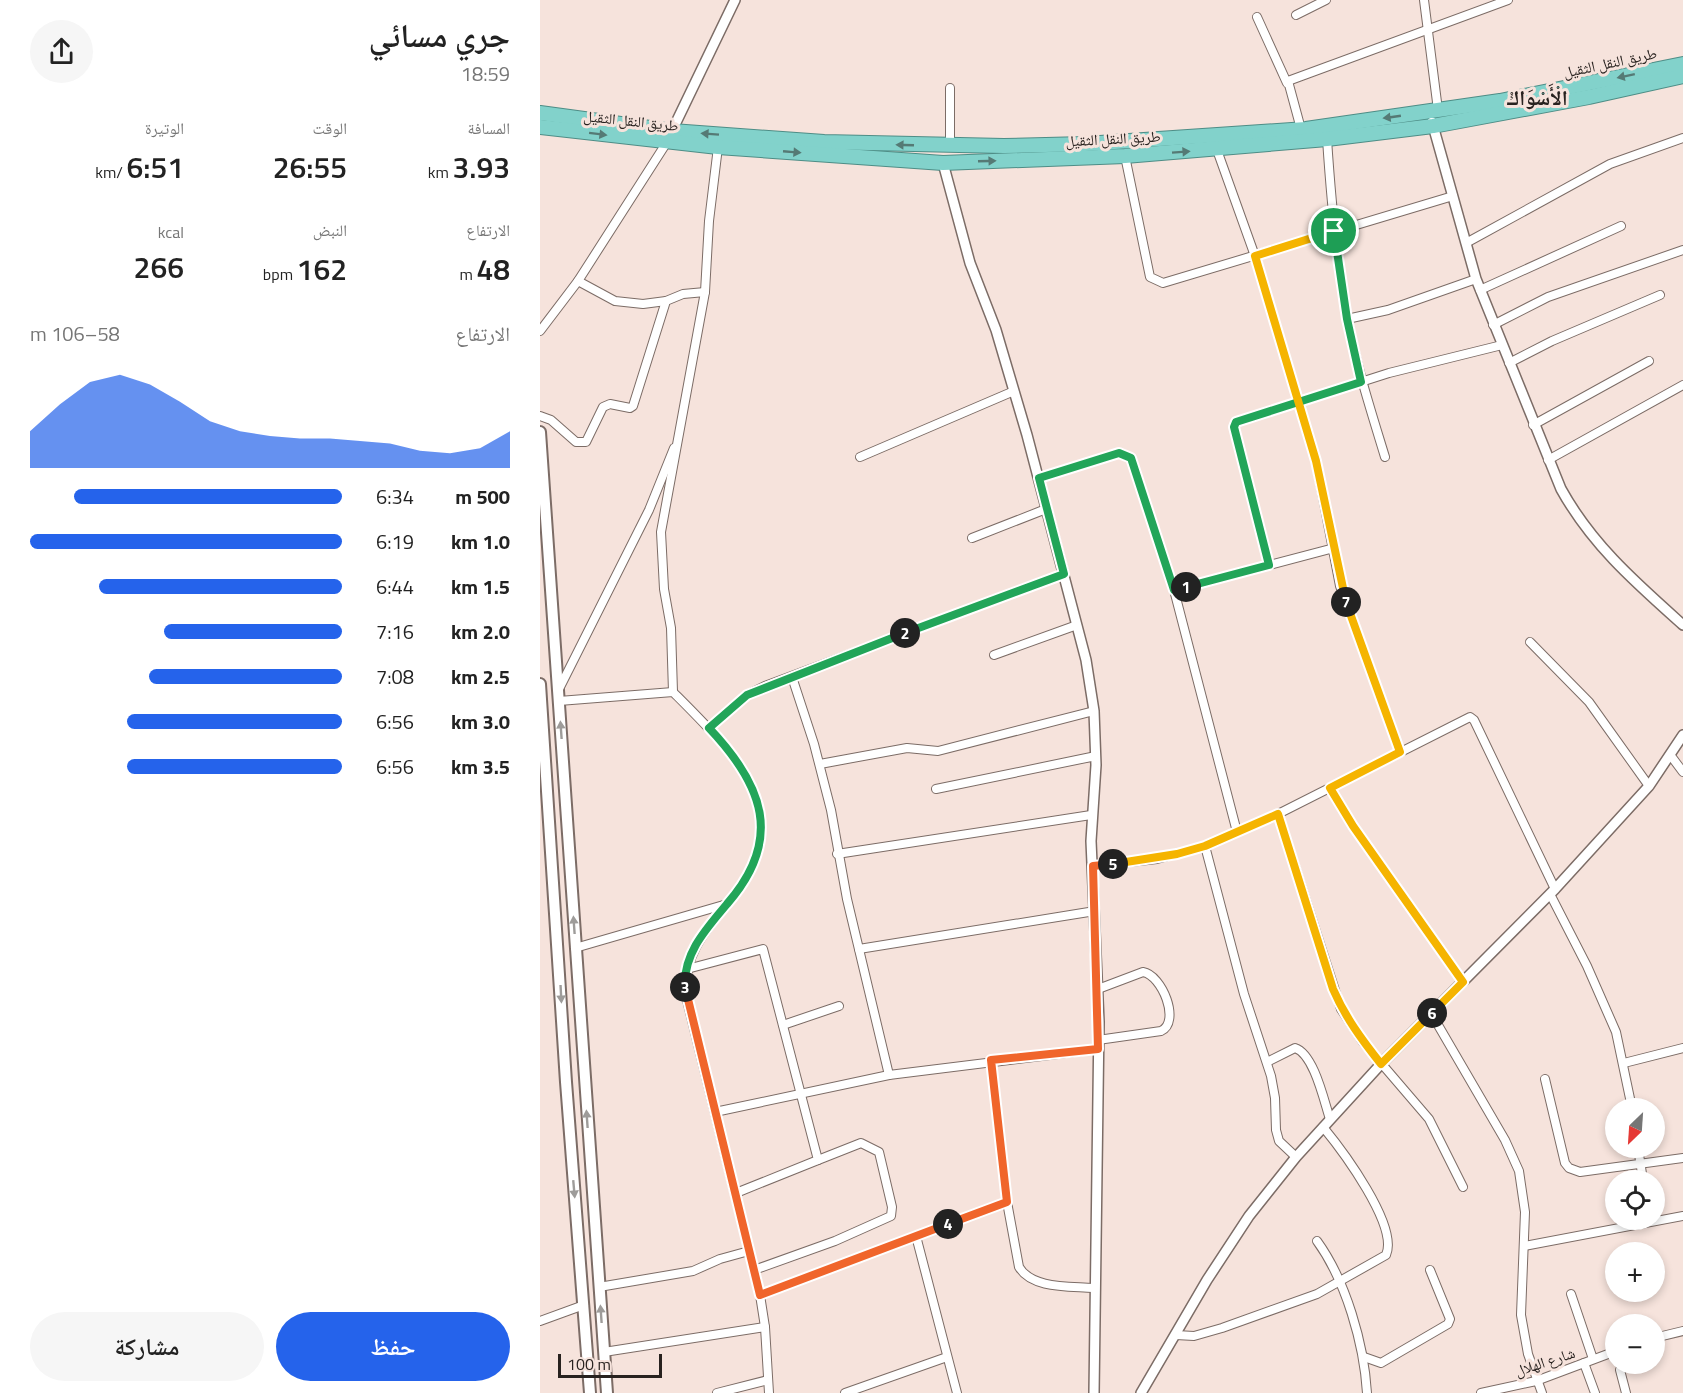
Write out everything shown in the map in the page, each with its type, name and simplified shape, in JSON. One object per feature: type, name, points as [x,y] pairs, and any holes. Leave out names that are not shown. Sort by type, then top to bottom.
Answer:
[{"type":"highway","name":"طريق النقل الثقيل","points":[[540,127],[670,136],[951,146],[1085,144],[1301,129],[1434,111],[1566,89],[1683,64]]},
{"type":"highway","name":"طريق النقل الثقيل","points":[[540,113],[718,147],[943,163],[1125,156],[1327,140],[1432,126],[1589,97],[1683,76]]},
{"type":"highway","points":[[540,133],[559,130]]},
{"type":"main road","points":[[540,432],[607,1393]]},
{"type":"main road","points":[[540,684],[566,1082],[590,1393]]},
{"type":"main road","points":[[552,843],[568,842]]},
{"type":"street","points":[[1296,15],[1326,0]]},
{"type":"street","points":[[1424,0],[1429,29],[1434,111],[1432,126],[1476,279],[1533,424],[1575,514],[1599,547],[1683,625]]},
{"type":"street","points":[[1287,82],[1508,0]]},
{"type":"street","points":[[540,331],[578,281],[670,136],[731,2]]},
{"type":"street","points":[[1257,17],[1287,82],[1301,129]]},
{"type":"street","points":[[950,88],[951,146]]},
{"type":"street","points":[[1466,243],[1610,164],[1683,138]]},
{"type":"street","points":[[1327,140],[1334,231],[1347,319],[1361,382],[1385,457]]},
{"type":"street","points":[[718,147],[709,221],[705,292],[661,532],[664,589],[671,628],[674,692],[729,752],[757,797],[763,828],[759,852],[751,870],[727,904],[707,926],[693,950],[687,969],[686,996],[760,1295],[765,1327],[769,1393]]},
{"type":"street","points":[[1217,150],[1255,256],[1316,461],[1340,586],[1400,752]]},
{"type":"street","points":[[1125,156],[1150,277],[1163,283],[1453,196]]},
{"type":"street","points":[[943,163],[970,263],[996,330],[1039,478],[1086,660],[1094,711],[1096,756],[1091,815],[1098,989],[1097,1209],[1093,1288],[1094,1393]]},
{"type":"street","points":[[1480,290],[1621,226]]},
{"type":"street","points":[[1493,325],[1548,297],[1683,250]]},
{"type":"street","points":[[1347,319],[1388,309],[1476,279]]},
{"type":"street","points":[[578,281],[615,301],[643,304],[666,301],[678,295],[705,292]]},
{"type":"street","points":[[1509,363],[1552,341],[1660,295]]},
{"type":"street","points":[[540,416],[551,420],[576,442],[583,444],[588,439],[603,407],[610,404],[630,408],[633,406],[666,301]]},
{"type":"street","points":[[1269,565],[1235,424],[1242,419],[1361,382],[1502,345]]},
{"type":"street","points":[[1533,424],[1650,361]]},
{"type":"street","points":[[1548,460],[1683,385]]},
{"type":"street","points":[[860,457],[1014,390]]},
{"type":"street","points":[[674,692],[559,696],[649,510],[675,447]]},
{"type":"street","points":[[1039,478],[1119,453],[1131,458],[1174,590],[1237,832]]},
{"type":"street","points":[[972,538],[1046,509]]},
{"type":"street","points":[[1174,590],[1334,548]]},
{"type":"street","points":[[709,728],[747,695],[1064,574]]},
{"type":"street","points":[[994,655],[1077,625]]},
{"type":"street","points":[[1530,642],[1589,702],[1649,786]]},
{"type":"street","points":[[792,676],[820,764],[837,854],[889,1075]]},
{"type":"street","points":[[820,764],[880,751],[907,748],[938,751],[1094,711]]},
{"type":"street","points":[[1093,866],[1157,859],[1205,846],[1278,814],[1466,717],[1472,718],[1605,1005],[1624,1064],[1630,1098]]},
{"type":"street","points":[[1141,1393],[1213,1270],[1249,1216],[1296,1157],[1381,1064],[1552,891],[1649,786],[1683,735]]},
{"type":"street","points":[[936,789],[1096,756]]},
{"type":"street","points":[[1671,756],[1683,772]]},
{"type":"street","points":[[1330,788],[1353,826],[1463,982]]},
{"type":"street","points":[[1278,814],[1333,989],[1350,1023],[1428,1119],[1463,1187]]},
{"type":"street","points":[[837,854],[1091,815]]},
{"type":"street","points":[[1205,846],[1242,984],[1267,1062],[1275,1098],[1276,1130],[1279,1141],[1296,1157]]},
{"type":"street","points":[[575,948],[727,904]]},
{"type":"street","points":[[859,950],[1095,911]]},
{"type":"street","points":[[687,969],[763,949],[818,1160]]},
{"type":"street","points":[[715,1112],[889,1075],[1098,1044],[1161,1032],[1168,1028],[1171,1022],[1164,995],[1155,976],[1143,972],[1098,989]]},
{"type":"street","points":[[783,1024],[839,1006]]},
{"type":"street","points":[[1431,1013],[1505,1140],[1519,1171],[1525,1212],[1520,1287],[1521,1315],[1536,1381],[1542,1393]]},
{"type":"street","points":[[1267,1062],[1295,1048],[1300,1051],[1312,1067],[1330,1119]]},
{"type":"street","points":[[1624,1064],[1683,1048]]},
{"type":"street","points":[[991,1060],[1007,1202],[1019,1267],[1024,1276],[1034,1281],[1093,1288]]},
{"type":"street","points":[[1545,1079],[1565,1163],[1569,1168],[1580,1172],[1683,1158]]},
{"type":"street","points":[[1176,1335],[1194,1336],[1222,1328],[1317,1294],[1386,1255],[1389,1241],[1369,1194],[1323,1127]]},
{"type":"street","points":[[736,1193],[861,1143],[879,1152],[892,1207],[891,1216],[835,1241],[754,1270]]},
{"type":"street","points":[[1640,1158],[1642,1170]]},
{"type":"street","points":[[760,1295],[1007,1202]]},
{"type":"street","points":[[1665,1218],[1683,1216]]},
{"type":"street","points":[[1524,1246],[1605,1229]]},
{"type":"street","points":[[916,1236],[957,1393]]},
{"type":"street","points":[[1317,1241],[1327,1255],[1359,1335],[1364,1357],[1367,1393]]},
{"type":"street","points":[[599,1287],[693,1270],[749,1251]]},
{"type":"street","points":[[1364,1357],[1381,1363],[1448,1324],[1450,1319],[1430,1270]]},
{"type":"street","points":[[1571,1294],[1593,1359]]},
{"type":"street","points":[[540,1321],[584,1305]]},
{"type":"street","points":[[604,1352],[765,1327]]},
{"type":"street","points":[[1665,1335],[1683,1331]]},
{"type":"street","name":"شارع الهلال","points":[[1481,1393],[1536,1381],[1605,1355]]},
{"type":"street","points":[[844,1393],[948,1358]]},
{"type":"street","points":[[1584,1363],[1595,1393]]},
{"type":"street","points":[[1621,1374],[1626,1393]]},
{"type":"street","points":[[717,1393],[768,1380]]},
{"type":"district","name":"الْأَسْوَاكْ","points":[[1537,98]]},
{"type":"route","points":[[1334,231],[1255,256],[1297,403],[1316,461],[1340,586],[1367,666],[1400,752],[1330,788],[1394,886],[1463,982],[1381,1064],[1341,1009],[1278,814],[1205,846],[1177,854],[1157,859],[1093,866],[1098,1049],[991,1060],[1007,1202],[760,1295],[686,996],[685,981],[693,950],[707,926],[740,889],[751,870],[759,852],[763,828],[757,797],[722,742],[709,728],[747,695],[765,686],[1064,574],[1039,478],[1119,453],[1131,458],[1174,590],[1269,565],[1234,427],[1236,422],[1242,419],[1297,403],[1361,382],[1347,319],[1334,231]]}]
